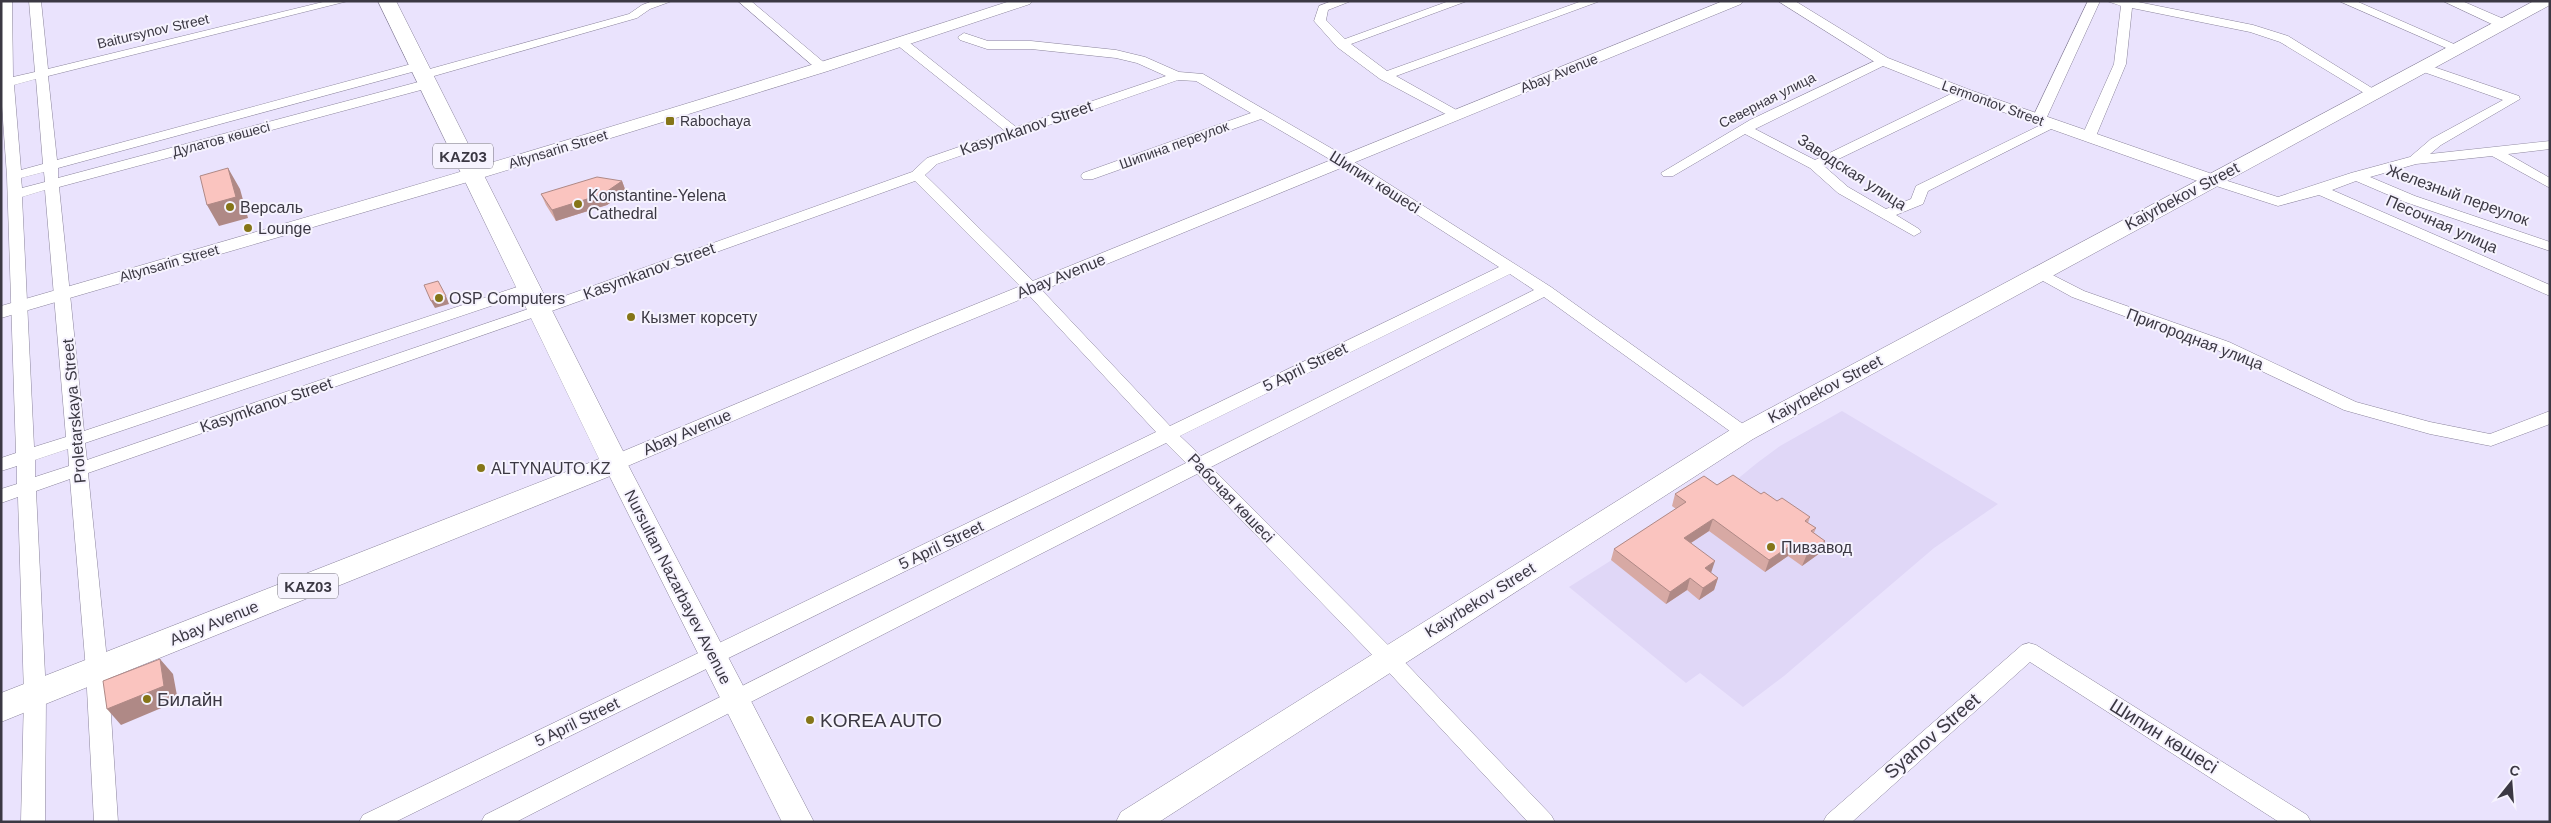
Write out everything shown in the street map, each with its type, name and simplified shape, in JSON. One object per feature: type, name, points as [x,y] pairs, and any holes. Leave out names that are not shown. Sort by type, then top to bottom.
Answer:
[{"type":"main road","name":"Nursultan Nazarbayev Avenue","points":[[387,1],[614,463],[798,822]]},
{"type":"main road","name":"Kaiyrbekov Street","points":[[1132,822],[1744,433],[2501,23],[2546,1]]},
{"type":"main road","name":"Abay Avenue","points":[[1,708],[614,463]]},
{"type":"street","name":"Proletarskaya Street","points":[[35,1],[97,670],[106,822]]},
{"type":"street","name":"Baitursynov Street","points":[[4,83],[342,1]]},
{"type":"street","name":"Дулатов көшесі","points":[[11,186],[53,184],[423,75],[633,16],[646,7],[666,1]]},
{"type":"street","points":[[744,1],[823,68]]},
{"type":"street","name":"Altynsarin Street","points":[[10,310],[472,175],[823,68],[1025,1]]},
{"type":"street","points":[[1345,1],[1325,6],[1320,22],[1341,44],[1384,76],[1455,115]]},
{"type":"street","points":[[1341,44],[1461,1]]},
{"type":"street","points":[[1384,76],[1594,1]]},
{"type":"street","name":"Abay Avenue","points":[[614,463],[1031,288],[1736,1]]},
{"type":"street","name":"Lermontov Street","points":[[1785,1],[1883,61],[1964,93],[2212,180]]},
{"type":"street","points":[[1885,215],[1918,201],[1922,189],[2046,122],[2094,1]]},
{"type":"street","points":[[2113,1],[2253,29],[2284,40],[2374,93]]},
{"type":"street","points":[[2345,1],[2457,48]]},
{"type":"street","points":[[2450,1],[2501,23]]},
{"type":"street","points":[[4,2],[4,83],[11,186],[10,310],[25,457],[35,695],[34,822]]},
{"type":"street","points":[[2089,136],[2120,64],[2127,3]]},
{"type":"street","name":"Шипин көшесі","points":[[964,37],[987,45],[1031,45],[1116,54],[1140,60],[1177,76],[1199,77],[1343,161],[1545,290],[1744,433]]},
{"type":"street","points":[[901,42],[1014,132]]},
{"type":"street","name":"Северная улица","points":[[1668,173],[1745,129],[1883,61]]},
{"type":"street","points":[[2415,160],[2436,142],[2514,99],[2422,67]]},
{"type":"street","name":"Дулатов көшесі","points":[[11,186],[51,166],[423,75]]},
{"type":"street","name":"Kasymkanov Street","points":[[1,465],[534,299],[917,175],[932,161],[1177,76]]},
{"type":"street","points":[[1814,165],[1964,93]]},
{"type":"street","name":"Шипина переулок","points":[[1088,176],[1261,114]]},
{"type":"street","name":"Заводская улица","points":[[1745,129],[1814,165],[1843,190],[1914,232]]},
{"type":"street","points":[[2212,180],[2278,202],[2320,190],[2356,176],[2415,160],[2550,145]]},
{"type":"street","points":[[2494,151],[2550,184]]},
{"type":"street","name":"Рабочая көшесі","points":[[917,175],[1031,288],[1168,434],[1388,658],[1543,822]]},
{"type":"street","name":"Железный переулок","points":[[2356,176],[2410,199],[2550,247]]},
{"type":"street","name":"Песочная улица","points":[[2320,190],[2550,291]]},
{"type":"street","name":"5 April Street","points":[[371,822],[1510,268]]},
{"type":"street","name":"Пригородная улица","points":[[2039,273],[2078,294],[2222,346],[2350,406],[2430,428],[2491,440],[2550,417]]},
{"type":"street","points":[[493,822],[1545,290]]},
{"type":"street","name":"Kasymkanov Street","points":[[1,496],[79,469],[534,299]]},
{"type":"street","name":"Шипин көшесі","points":[[2029,650],[2299,822]]},
{"type":"street","name":"Syanov Street","points":[[1835,822],[2029,650]]},
{"type":"shaded area","points":[[1842,411],[1998,504],[1934,548],[1784,676],[1743,707],[1700,673],[1686,683],[1569,587],[1729,486],[1780,446]]},
{"type":"building","points":[[228,168],[236,197],[207,205],[200,176]]},
{"type":"building","points":[[597,177],[622,181],[603,194],[552,210],[541,194]]},
{"type":"building","points":[[438,281],[446,296],[431,301],[424,285]]},
{"type":"building","name":"Пивзавод","points":[[1733,475],[1761,494],[1764,492],[1777,501],[1782,498],[1810,517],[1805,521],[1816,528],[1811,531],[1825,541],[1807,554],[1793,544],[1769,560],[1713,519],[1684,538],[1715,561],[1705,568],[1718,578],[1703,588],[1690,578],[1670,592],[1614,549],[1686,502],[1675,494],[1704,476],[1717,485]]},
{"type":"building","points":[[160,659],[164,686],[107,709],[103,681]]},
{"type":"place","name":"Rabochaya","points":[[670,121]]},
{"type":"place","name":"Konstantine-Yelena Cathedral","points":[[578,204]]},
{"type":"place","name":"Версаль","points":[[230,207]]},
{"type":"place","name":"Lounge","points":[[248,228]]},
{"type":"place","name":"OSP Computers","points":[[439,298]]},
{"type":"place","name":"Кызмет корсету","points":[[631,317]]},
{"type":"place","name":"ALTYNAUTO.KZ","points":[[481,468]]},
{"type":"place","name":"Пивзавод","points":[[1771,547]]},
{"type":"place","name":"Билайн","points":[[147,699]]},
{"type":"place","name":"KOREA AUTO","points":[[810,720]]}]
